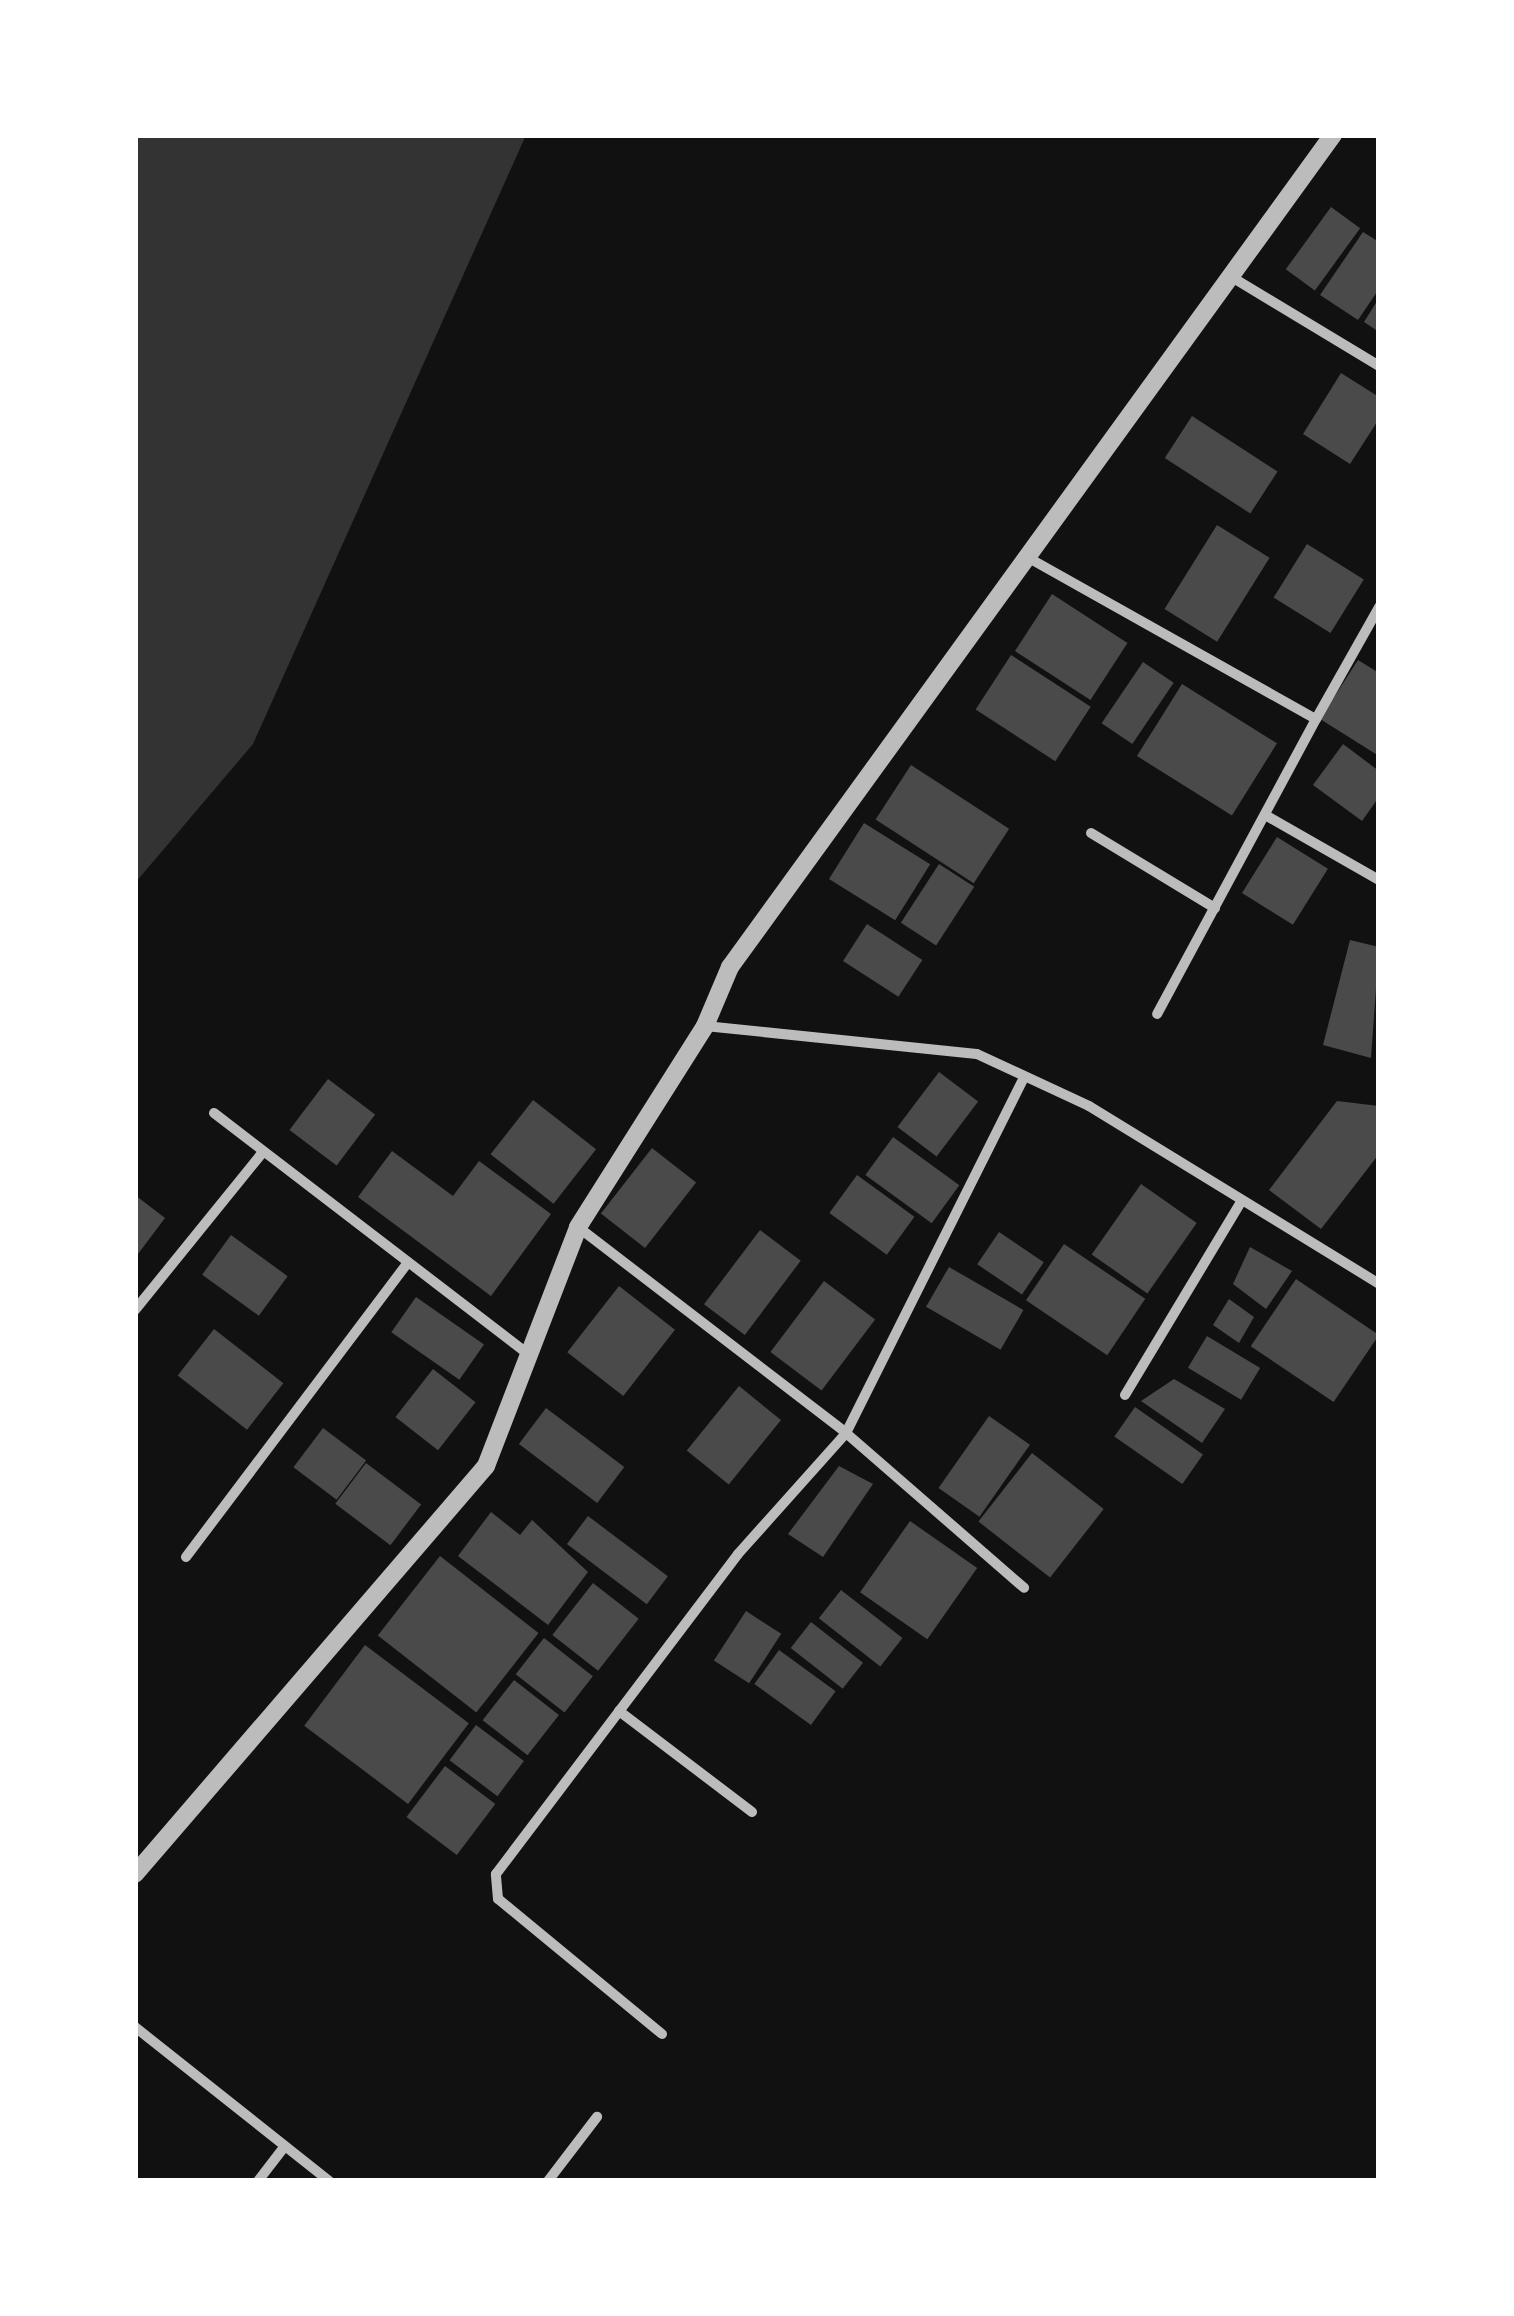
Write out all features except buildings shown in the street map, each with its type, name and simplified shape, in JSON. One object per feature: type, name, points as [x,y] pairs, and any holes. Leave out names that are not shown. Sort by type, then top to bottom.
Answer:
[{"type":"street","points":[[135,1874],[486,1466],[578,1227],[705,1026],[730,967],[1333,135]]},
{"type":"street","points":[[1230,276],[1379,366]]},
{"type":"street","points":[[1027,557],[1316,719]]},
{"type":"street","points":[[1157,1014],[1379,607]]},
{"type":"street","points":[[1265,814],[1379,880]]},
{"type":"street","points":[[1091,834],[1215,908]]},
{"type":"street","points":[[705,1026],[902,1040],[977,1054],[1024,1076],[1242,1200],[1379,1284]]},
{"type":"street","points":[[662,2034],[491,1889],[619,1711],[846,1432],[1024,1076]]},
{"type":"street","points":[[214,1113],[530,1355]]},
{"type":"street","points":[[135,1310],[263,1152]]},
{"type":"street","points":[[1125,1395],[1242,1200]]},
{"type":"street","points":[[578,1227],[846,1432],[1024,1588]]},
{"type":"street","points":[[186,1557],[408,1262]]},
{"type":"street","points":[[619,1711],[752,1812]]},
{"type":"street","points":[[135,2027],[329,2181]]},
{"type":"street","points":[[548,2181],[597,2118]]},
{"type":"street","points":[[258,2181],[285,2146]]},
{"type":"shaded area","points":[[135,135],[526,135],[253,744],[135,883]]}]
